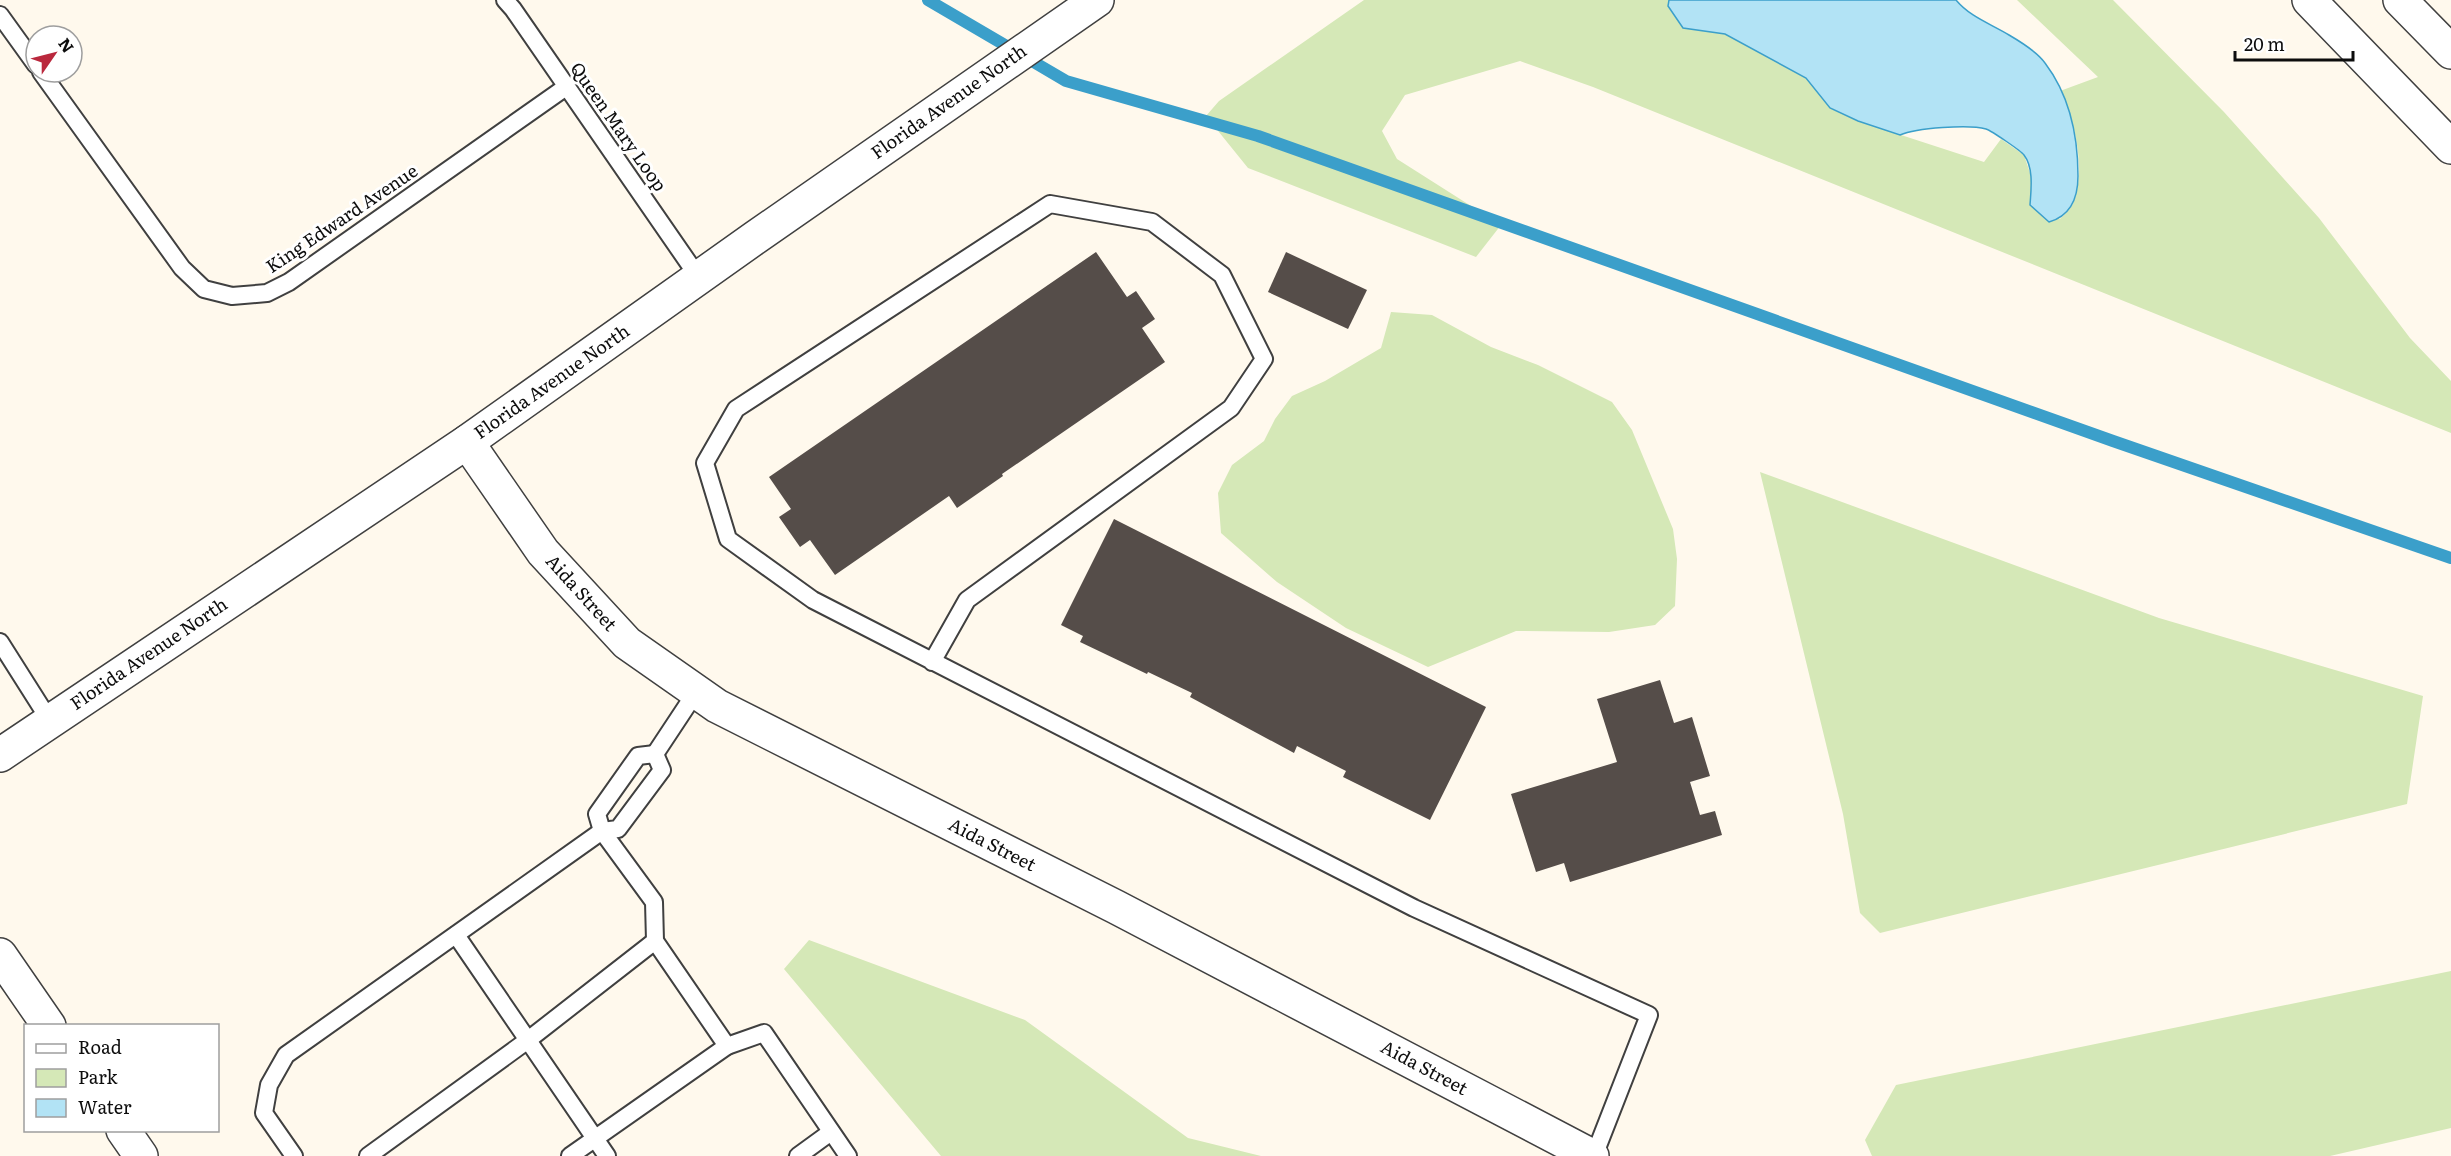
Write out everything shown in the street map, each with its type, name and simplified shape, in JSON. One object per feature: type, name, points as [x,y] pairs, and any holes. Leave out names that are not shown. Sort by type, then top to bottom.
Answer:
[{"type":"street","points":[[2309,0],[2451,147]]},
{"type":"street","points":[[2400,0],[2451,52]]},
{"type":"street","name":"Florida Avenue North","points":[[0,754],[467,442],[1086,7]]},
{"type":"street","name":"Aida Street","points":[[467,442],[543,552],[619,635],[717,706],[1116,907],[1593,1156]]},
{"type":"street","points":[[0,955],[48,1024]]},
{"type":"street","points":[[124,1132],[141,1156]]},
{"type":"lane","name":"Queen Mary Loop","points":[[505,0],[699,278]]},
{"type":"lane","points":[[0,15],[24,48]]},
{"type":"lane","name":"King Edward Avenue","points":[[50,84],[182,268],[204,289],[232,296],[267,293],[289,282],[567,87]]},
{"type":"lane","points":[[932,662],[967,600],[1231,408],[1264,359],[1222,275],[1152,222],[1050,204],[736,409],[705,463],[728,539],[813,600],[932,662],[1414,908],[1649,1015],[1593,1156]]},
{"type":"lane","points":[[0,642],[50,721]]},
{"type":"lane","points":[[656,754],[696,692]]},
{"type":"lane","points":[[656,754],[638,756],[597,814],[602,831],[654,902],[656,941],[727,1046]]},
{"type":"lane","points":[[294,1156],[264,1113],[269,1085],[286,1055],[602,831],[618,829],[662,770],[656,754]]},
{"type":"lane","points":[[456,935],[607,1156]]},
{"type":"lane","points":[[368,1156],[528,1040],[656,941]]},
{"type":"lane","points":[[570,1156],[727,1046],[764,1033],[848,1156]]},
{"type":"lane","points":[[798,1156],[831,1132]]},
{"type":"green space","points":[[1364,0],[1669,0],[1668,7],[1683,28],[1725,34],[1806,78],[1830,108],[1858,121],[1984,162],[2001,139],[2024,155],[2031,176],[2031,205],[2060,219],[2073,204],[2079,174],[2079,160],[2074,130],[2060,91],[2098,77],[2017,0],[2113,0],[2224,112],[2319,218],[2410,338],[2451,381],[2451,433],[1593,87],[1520,61],[1405,95],[1382,131],[1397,159],[1501,225],[1476,257],[1248,168],[1206,116],[1219,101]]},
{"type":"green space","points":[[1391,312],[1432,315],[1491,347],[1538,365],[1612,402],[1632,430],[1673,529],[1677,559],[1675,606],[1655,625],[1609,632],[1516,631],[1428,667],[1346,628],[1277,582],[1221,533],[1218,493],[1232,465],[1264,441],[1275,419],[1292,396],[1325,381],[1381,348]]},
{"type":"green space","points":[[1760,472],[2159,618],[2423,696],[2407,804],[1880,933],[1860,913],[1843,814]]},
{"type":"green space","points":[[809,940],[1025,1020],[1188,1138],[1261,1156],[941,1156],[784,969]]},
{"type":"green space","points":[[2451,971],[2451,1128],[2330,1156],[1872,1156],[1865,1140],[1896,1085]]},
{"type":"water","points":[[1669,0],[1956,0],[1974,16],[2034,52],[2054,76],[2071,117],[2078,161],[2078,184],[2071,205],[2062,215],[2049,222],[2030,205],[2031,179],[2024,155],[1986,129],[1943,128],[1918,130],[1900,135],[1858,121],[1830,108],[1806,78],[1725,34],[1683,28],[1668,6]]},
{"type":"building","points":[[1096,252],[1127,297],[1136,291],[1155,319],[1142,328],[1165,362],[1002,474],[1003,476],[957,508],[949,496],[835,575],[810,540],[800,547],[779,517],[791,509],[769,477]]},
{"type":"building","points":[[1286,252],[1367,290],[1348,329],[1268,292]]},
{"type":"building","points":[[1114,519],[1486,707],[1430,820],[1343,777],[1346,771],[1297,746],[1294,753],[1190,697],[1192,693],[1080,642],[1083,636],[1061,625]]},
{"type":"building","points":[[1660,680],[1674,723],[1692,717],[1710,776],[1690,782],[1700,815],[1715,811],[1722,835],[1570,882],[1564,863],[1536,872],[1511,794],[1617,762],[1597,699]]},
{"type":"waterway","points":[[928,0],[1066,81],[1258,136],[2113,441],[2451,558]]}]
